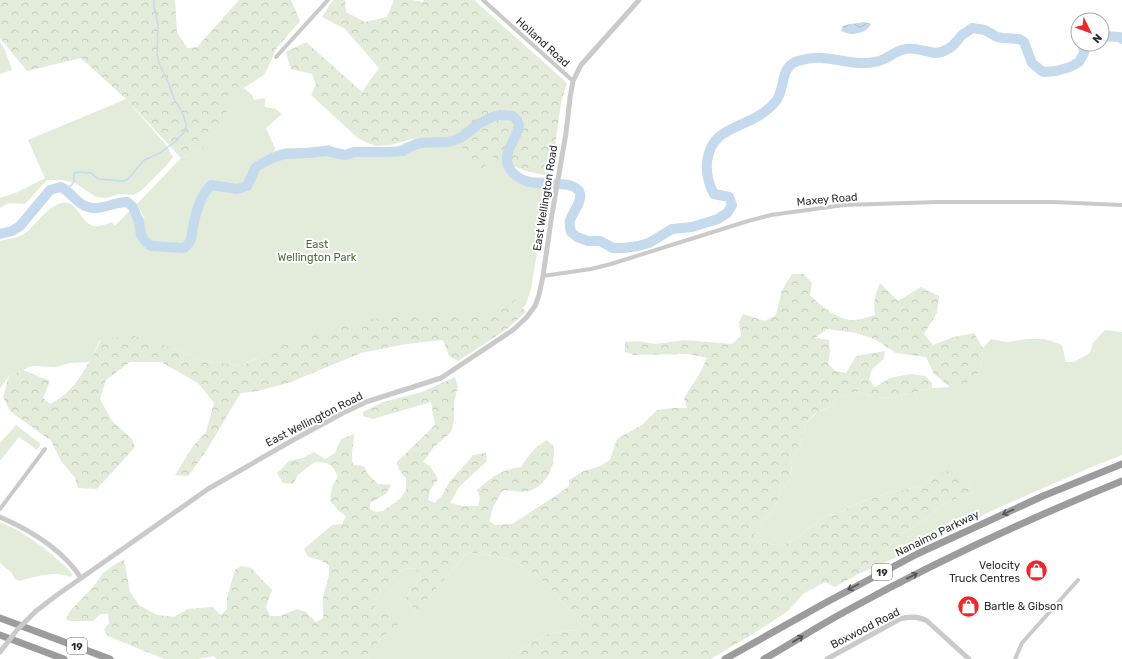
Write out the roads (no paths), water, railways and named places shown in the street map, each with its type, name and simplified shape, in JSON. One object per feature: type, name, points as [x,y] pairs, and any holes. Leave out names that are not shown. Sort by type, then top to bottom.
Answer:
[{"type":"highway","points":[[1044,496],[1067,482],[1122,459]]},
{"type":"highway","name":"Nanaimo Parkway","points":[[725,659],[825,602],[917,554],[1044,496],[1122,464]]},
{"type":"highway","name":"19","points":[[764,659],[847,610],[941,561],[1040,516],[1122,482]]},
{"type":"highway","points":[[1040,516],[1066,509],[1122,487]]},
{"type":"highway","name":"19","points":[[0,618],[110,659]]},
{"type":"highway","name":"19","points":[[0,635],[64,659]]},
{"type":"street","points":[[276,57],[328,0]]},
{"type":"street","name":"Holland Road","points":[[483,0],[573,82]]},
{"type":"street","name":"East Wellington Road","points":[[0,652],[17,630],[36,611],[213,486],[286,444],[355,407],[384,396],[430,383],[446,375],[522,322],[536,302],[543,276],[573,82],[581,65],[639,0]]},
{"type":"street","name":"Maxey Road","points":[[543,276],[584,270],[611,264],[771,215],[837,205],[937,202],[1054,202],[1122,205]]},
{"type":"street","points":[[0,509],[45,449]]},
{"type":"street","points":[[0,517],[30,532],[46,544],[73,567],[81,578]]},
{"type":"street","points":[[1016,659],[1022,643],[1078,580]]},
{"type":"street","name":"Boxwood Road","points":[[827,659],[908,616],[922,618],[927,621],[970,659]]},
{"type":"water","points":[[864,22],[871,24],[862,32],[854,34],[841,31],[843,26],[848,24]]},
{"type":"waterway","points":[[67,190],[74,182],[74,173],[78,172],[91,173],[98,179],[123,181],[128,179],[144,160],[160,153],[176,141],[186,130],[186,124],[182,111],[175,101],[157,55],[158,24],[154,0]]},
{"type":"waterway","points":[[0,234],[12,231],[20,226],[50,190],[61,187],[80,203],[92,208],[127,202],[133,207],[139,222],[141,235],[151,246],[184,248],[191,240],[195,217],[200,202],[211,185],[237,189],[247,186],[256,167],[272,158],[285,154],[327,151],[345,155],[354,152],[403,151],[420,143],[447,142],[455,140],[462,137],[480,123],[500,115],[513,116],[519,125],[507,156],[508,165],[513,173],[521,179],[530,182],[567,185],[574,187],[579,191],[580,198],[578,206],[570,221],[571,232],[577,237],[588,241],[600,241],[613,248],[638,246],[649,243],[672,229],[692,227],[718,219],[727,213],[732,205],[729,197],[714,194],[709,182],[707,162],[710,151],[720,136],[727,131],[752,120],[773,105],[779,96],[785,73],[792,64],[798,61],[822,58],[869,63],[881,60],[906,49],[938,53],[949,48],[962,35],[972,28],[985,30],[997,37],[1019,39],[1024,42],[1032,63],[1043,72],[1056,71],[1070,67],[1079,62],[1084,52]]},
{"type":"waterway","points":[[1110,36],[1120,37],[1122,39]]},
{"type":"place","name":"Velocity Truck Centres","points":[[1036,571]]},
{"type":"place","name":"Bartle & Gibson","points":[[968,606]]},
{"type":"park label","name":"East Wellington Park","points":[[317,250]]}]
